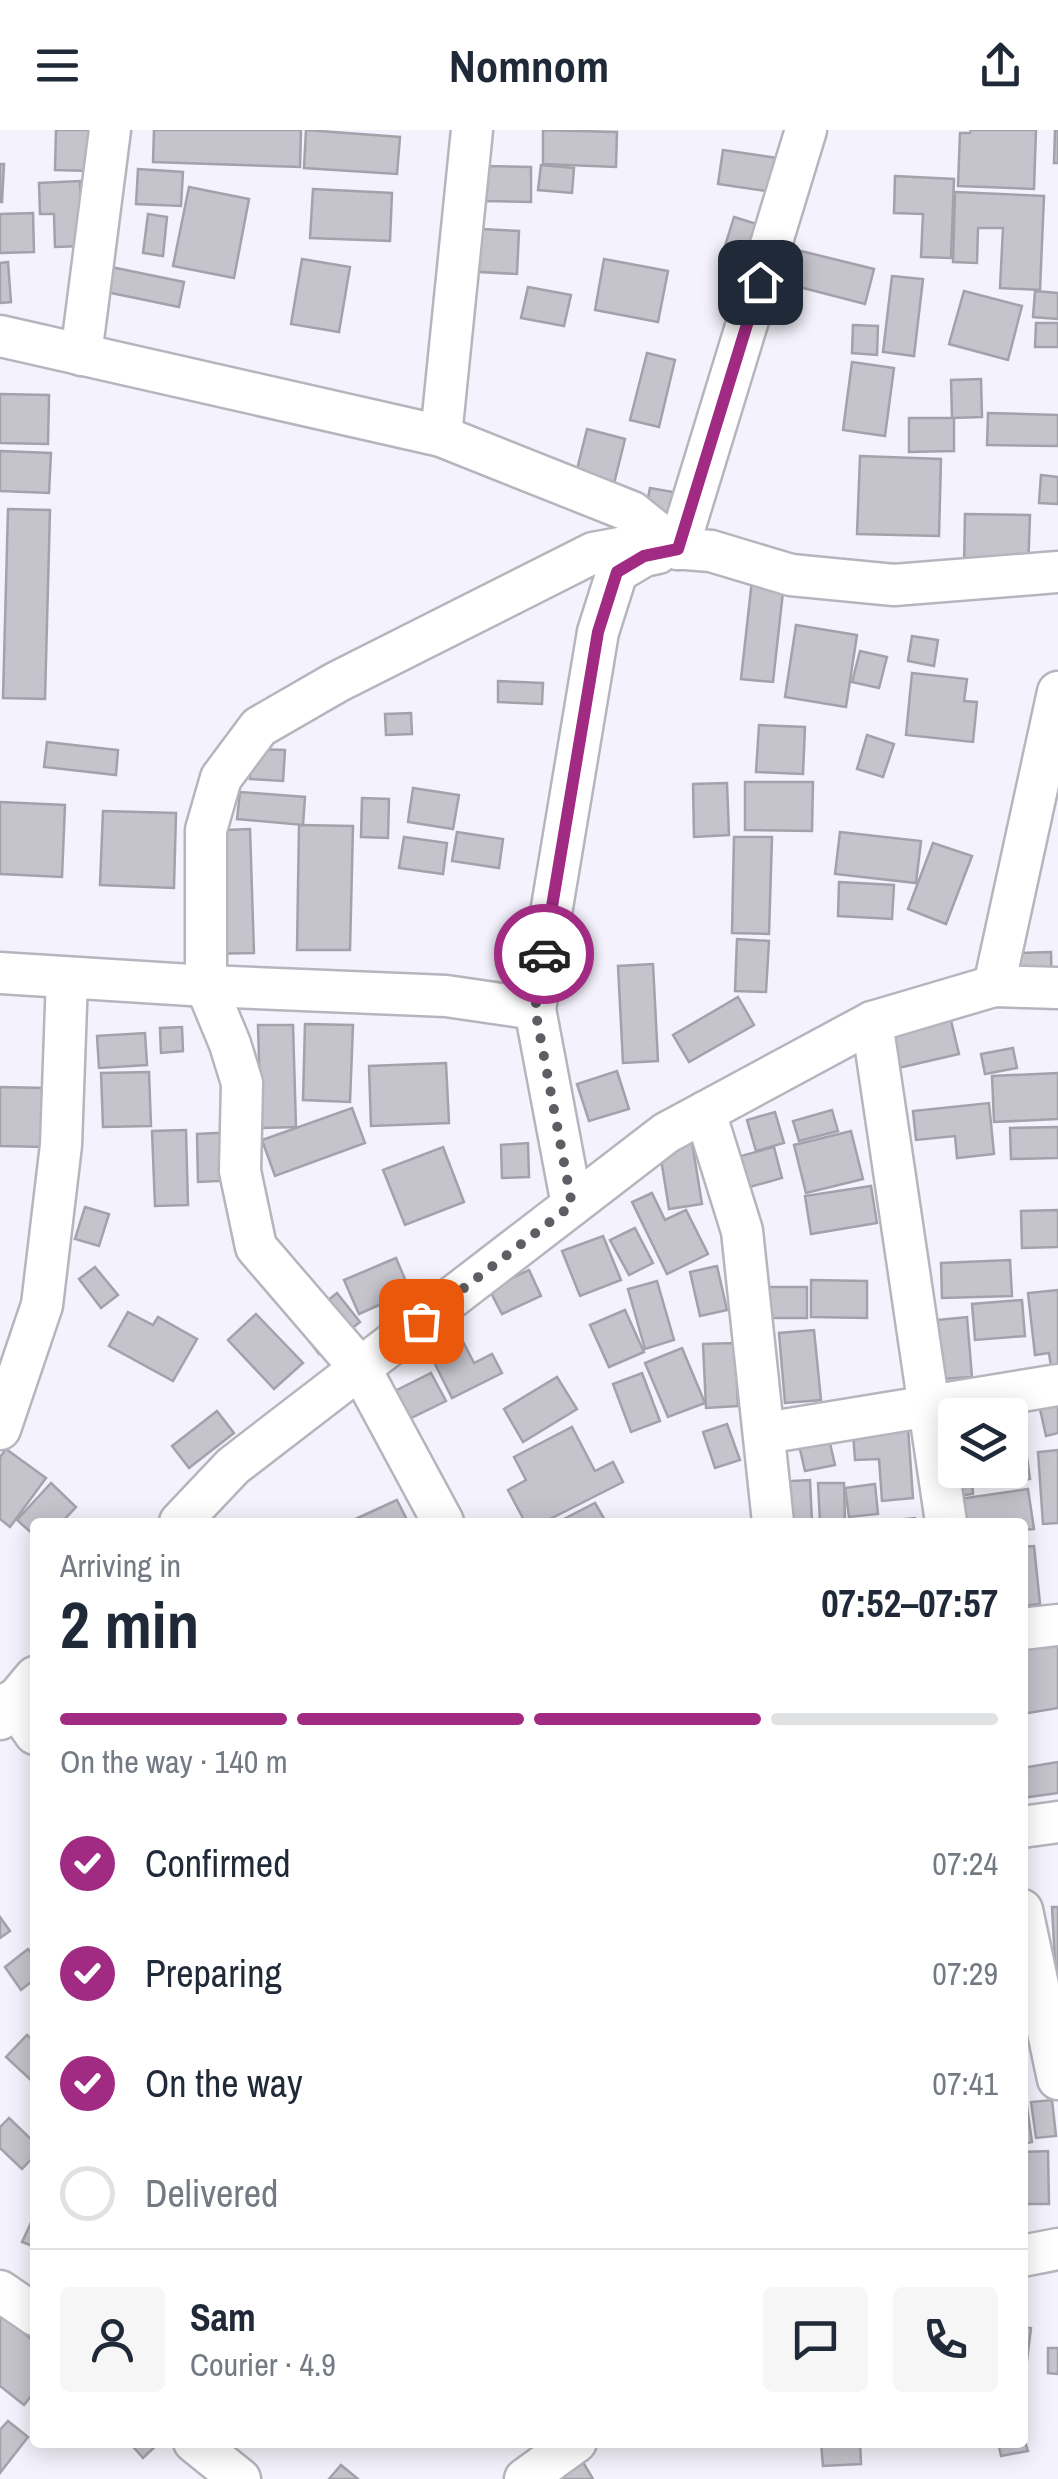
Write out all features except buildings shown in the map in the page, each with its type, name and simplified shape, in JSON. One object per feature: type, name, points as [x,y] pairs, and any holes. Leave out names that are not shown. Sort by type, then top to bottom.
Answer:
[{"type":"street","points":[[81,354],[110,130]]},
{"type":"street","points":[[442,436],[472,130]]},
{"type":"street","points":[[678,549],[806,130]]},
{"type":"street","points":[[0,336],[442,436],[632,512],[678,549]]},
{"type":"street","points":[[441,1518],[360,1368],[256,1247],[240,1171],[242,1083],[206,986],[206,830],[221,778],[260,727],[337,682],[594,553],[636,545],[711,551],[791,575],[894,585],[1058,572]]},
{"type":"street","points":[[572,1205],[535,1009],[598,632],[617,572],[644,556],[678,549]]},
{"type":"street","points":[[994,986],[1048,779],[1058,692]]},
{"type":"street","points":[[0,974],[446,996],[535,1009]]},
{"type":"street","points":[[0,1429],[42,1305],[62,1145],[68,978]]},
{"type":"street","points":[[184,1518],[232,1466],[666,1132],[872,1022],[994,986],[1058,988]]},
{"type":"street","points":[[872,1022],[945,1518]]},
{"type":"street","points":[[705,1112],[742,1231],[773,1518]]},
{"type":"street","points":[[765,1434],[1058,1385]]},
{"type":"street","points":[[1028,1628],[1058,1625]]},
{"type":"street","points":[[1028,1826],[1058,1822]]},
{"type":"street","points":[[1028,1938],[1058,2079]]},
{"type":"street","points":[[1028,2255],[1058,2249]]},
{"type":"street","points":[[0,2291],[30,2312]]},
{"type":"street","points":[[201,2448],[240,2479]]},
{"type":"street","points":[[525,2479],[568,2448]]},
{"type":"way so far","points":[[421,1321],[572,1205],[535,1009],[544,954]]},
{"type":"route","points":[[544,954],[598,632],[617,572],[644,556],[678,549],[760,282]]}]
